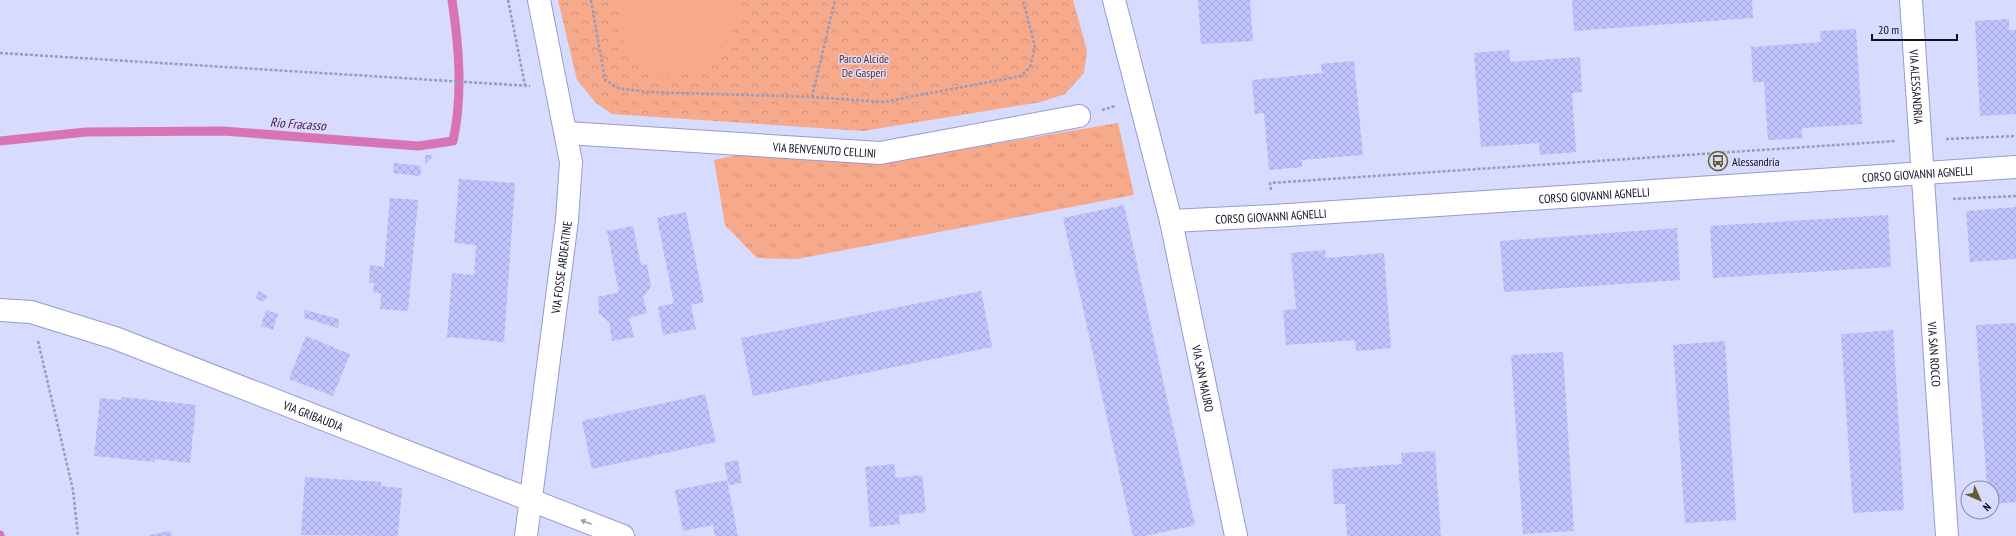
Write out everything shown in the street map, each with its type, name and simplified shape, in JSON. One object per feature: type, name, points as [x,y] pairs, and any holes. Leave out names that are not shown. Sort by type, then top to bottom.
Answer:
[{"type":"street","name":"VIA FOSSE ARDEATINE","points":[[526,536],[567,220],[572,162],[540,0]]},
{"type":"street","name":"VIA SAN MAURO","points":[[1114,0],[1171,221],[1236,536]]},
{"type":"street","name":"VIA ALESSANDRIA","points":[[1911,0],[1923,173]]},
{"type":"street","name":"VIA BENVENUTO CELLINI","points":[[567,132],[880,152],[1079,116]]},
{"type":"street","name":"CORSO GIOVANNI AGNELLI","points":[[1171,221],[1273,216],[2016,167]]},
{"type":"street","name":"VIA SAN ROCCO","points":[[1923,173],[1947,536]]},
{"type":"street","name":"VIA GRIBAUDIA","points":[[0,310],[31,312],[115,338],[623,536]]},
{"type":"path","points":[[0,53],[524,85],[508,0]]},
{"type":"path","points":[[591,0],[605,80],[618,88],[646,92],[812,97],[883,102],[1021,76],[1030,67],[1035,47],[1023,0]]},
{"type":"path","points":[[812,97],[835,0]]},
{"type":"path","points":[[1079,116],[1140,99]]},
{"type":"path","points":[[1273,216],[1270,183],[1921,140],[2016,136]]},
{"type":"path","points":[[31,312],[73,490],[78,536]]},
{"type":"green space","name":"Parco Alcide De Gasperi","points":[[558,0],[1073,0],[1087,51],[1084,73],[1065,94],[1041,102],[863,131],[612,114],[596,103],[577,80]]},
{"type":"green space","points":[[623,0],[744,0],[724,47],[714,60],[701,69],[693,72],[684,75],[666,77],[658,76],[645,69],[633,58],[624,44],[619,29],[619,18]]},
{"type":"green space","points":[[1118,123],[1134,195],[797,259],[757,258],[725,225],[714,160],[741,154],[882,163]]},
{"type":"building","points":[[1198,0],[1250,0],[1253,41],[1201,44]]},
{"type":"building","points":[[1572,0],[1752,0],[1753,18],[1574,31]]},
{"type":"building","points":[[2009,19],[2009,30],[2016,30],[2016,114],[1980,116],[1975,21]]},
{"type":"building","points":[[1856,29],[1862,124],[1802,128],[1802,138],[1768,140],[1764,82],[1753,82],[1751,47],[1821,42],[1820,31]]},
{"type":"building","points":[[1509,50],[1510,62],[1580,57],[1582,92],[1572,93],[1576,152],[1540,155],[1539,143],[1481,147],[1474,53]]},
{"type":"building","points":[[1354,61],[1363,155],[1302,160],[1302,167],[1269,170],[1264,113],[1255,114],[1252,80],[1322,73],[1321,64]]},
{"type":"building","points":[[425,155],[433,155],[432,158],[425,164]]},
{"type":"building","points":[[394,163],[421,166],[420,176],[393,173]]},
{"type":"building","points":[[459,179],[515,183],[504,342],[447,337],[452,273],[474,275],[476,245],[454,243]]},
{"type":"building","points":[[390,198],[418,200],[408,311],[380,309],[381,293],[373,293],[374,283],[369,283],[370,265],[384,267]]},
{"type":"building","points":[[1124,205],[1195,525],[1145,536],[1133,536],[1063,218]]},
{"type":"building","points":[[2016,207],[2016,259],[1970,262],[1966,211]]},
{"type":"building","points":[[686,212],[704,302],[691,305],[696,329],[663,335],[658,307],[674,303],[657,218]]},
{"type":"building","points":[[1888,215],[1891,267],[1713,278],[1710,226]]},
{"type":"building","points":[[633,226],[641,265],[647,264],[651,287],[643,297],[647,313],[629,318],[634,337],[612,341],[609,322],[599,314],[598,297],[619,292],[607,231]]},
{"type":"building","points":[[1677,228],[1680,280],[1504,292],[1500,241]]},
{"type":"building","points":[[1325,250],[1326,258],[1384,253],[1391,348],[1356,351],[1355,340],[1286,345],[1283,310],[1296,309],[1291,253]]},
{"type":"building","points":[[259,291],[268,297],[263,302],[256,298]]},
{"type":"building","points":[[981,291],[992,347],[753,396],[741,338]]},
{"type":"building","points":[[266,310],[278,314],[273,330],[261,326]]},
{"type":"building","points":[[305,310],[339,319],[338,328],[304,318]]},
{"type":"building","points":[[2016,323],[2016,502],[2000,503],[2000,480],[1986,480],[1976,325]]},
{"type":"building","points":[[1893,330],[1904,510],[1853,513],[1841,334]]},
{"type":"building","points":[[306,336],[350,354],[333,396],[289,379]]},
{"type":"building","points":[[1725,341],[1736,520],[1685,523],[1673,345]]},
{"type":"building","points":[[1563,352],[1574,531],[1523,534],[1511,355]]},
{"type":"building","points":[[705,394],[716,442],[592,469],[582,421]]},
{"type":"building","points":[[122,397],[196,405],[190,463],[155,459],[155,462],[94,456],[100,398],[121,400]]},
{"type":"building","points":[[1435,451],[1441,536],[1347,536],[1345,504],[1334,504],[1332,469],[1402,464],[1401,453]]},
{"type":"building","points":[[738,460],[742,483],[729,485],[724,463]]},
{"type":"building","points":[[894,464],[896,478],[922,475],[926,512],[899,515],[900,524],[870,527],[865,467]]},
{"type":"building","points":[[305,477],[381,482],[381,486],[402,488],[398,536],[301,535]]},
{"type":"building","points":[[727,480],[738,536],[715,536],[713,525],[683,531],[675,490]]},
{"type":"building","points":[[170,531],[172,536],[150,536],[150,535]]},
{"type":"waterway","name":"Rio Fracasso","points":[[0,141],[86,132],[223,131],[418,146],[453,141],[458,106],[459,70],[457,35],[452,0]]},
{"type":"place","name":"Alessandria","points":[[1718,161]]}]
